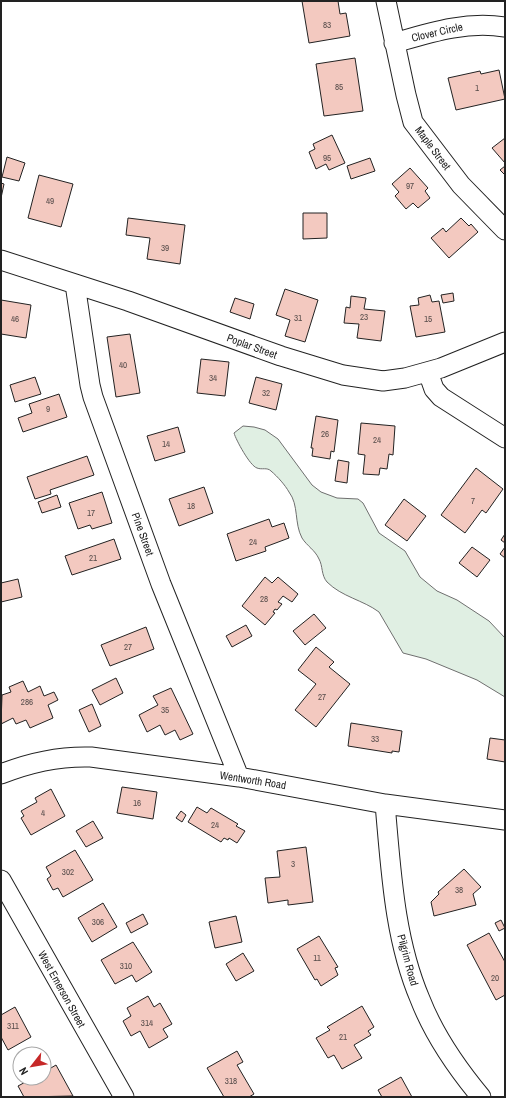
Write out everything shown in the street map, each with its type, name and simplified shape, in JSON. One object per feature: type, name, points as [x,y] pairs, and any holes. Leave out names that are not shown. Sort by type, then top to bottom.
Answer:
[{"type":"street","name":"Maple Street","points":[[386,1],[410,112],[416,126],[466,190],[505,230]]},
{"type":"street","name":"Clover Circle","points":[[394,43],[466,25],[488,24],[505,27]]},
{"type":"street","name":"Poplar Street","points":[[1,260],[128,301],[281,356],[343,375],[383,381],[428,372],[461,361],[505,342]]},
{"type":"street","name":"Pine Street","points":[[75,284],[93,397],[161,584],[239,777]]},
{"type":"street","points":[[428,372],[434,389],[441,397],[505,438]]},
{"type":"street","name":"Wentworth Road","points":[[1,774],[36,761],[73,756],[91,757],[239,777],[386,804],[505,820]]},
{"type":"street","name":"Pilgrim Road","points":[[386,804],[395,902],[412,978],[424,1010],[440,1039],[460,1071],[481,1097]]},
{"type":"street","name":"West Emerson Street","points":[[3,890],[124,1097]]},
{"type":"green space","points":[[243,426],[265,430],[278,439],[312,485],[321,492],[337,498],[358,499],[363,503],[379,533],[405,551],[420,577],[437,591],[457,600],[489,621],[505,638],[505,697],[477,680],[426,659],[403,653],[379,612],[339,591],[327,582],[317,556],[302,538],[298,526],[294,503],[287,489],[279,478],[269,470],[259,469],[254,466],[240,447],[234,433]]},
{"type":"building","points":[[302,1],[338,1],[340,14],[346,13],[350,36],[309,43]]},
{"type":"building","points":[[355,58],[363,111],[324,116],[316,64]]},
{"type":"building","points":[[499,70],[505,99],[456,110],[448,78],[480,71],[481,74]]},
{"type":"building","points":[[332,135],[345,163],[329,170],[326,164],[316,169],[309,152],[315,149],[313,144]]},
{"type":"building","points":[[505,138],[505,163],[492,148]]},
{"type":"building","points":[[7,157],[25,163],[19,181],[2,177]]},
{"type":"building","points":[[370,158],[375,171],[351,179],[347,166]]},
{"type":"building","points":[[505,166],[505,175],[500,170]]},
{"type":"building","points":[[410,168],[428,188],[425,191],[430,198],[418,208],[413,203],[406,209],[395,196],[399,192],[392,184]]},
{"type":"building","points":[[39,175],[73,184],[61,227],[28,218]]},
{"type":"building","points":[[1,183],[4,184],[1,198]]},
{"type":"building","points":[[303,213],[327,213],[327,238],[303,239]]},
{"type":"building","points":[[128,218],[185,225],[180,264],[147,259],[150,238],[126,235]]},
{"type":"building","points":[[461,218],[469,226],[471,224],[478,232],[449,258],[431,238],[443,228],[446,232]]},
{"type":"building","points":[[285,289],[318,300],[305,342],[285,336],[290,320],[276,315]]},
{"type":"building","points":[[453,293],[454,301],[443,303],[441,295]]},
{"type":"building","points":[[430,295],[432,302],[439,301],[445,332],[416,337],[410,306],[419,305],[418,298]]},
{"type":"building","points":[[351,296],[366,298],[364,309],[385,311],[381,341],[357,338],[359,324],[344,323],[346,307],[350,308]]},
{"type":"building","points":[[235,298],[254,304],[250,319],[230,312]]},
{"type":"building","points":[[1,300],[31,305],[26,338],[1,334]]},
{"type":"building","points":[[130,334],[140,393],[116,397],[107,337]]},
{"type":"building","points":[[201,359],[229,362],[225,396],[197,393]]},
{"type":"building","points":[[35,377],[41,394],[15,402],[10,385]]},
{"type":"building","points":[[256,377],[282,384],[276,410],[249,403]]},
{"type":"building","points":[[59,394],[67,417],[23,432],[18,418],[32,413],[29,404]]},
{"type":"building","points":[[316,416],[338,420],[334,452],[331,451],[330,459],[312,456],[313,448],[311,448]]},
{"type":"building","points":[[361,423],[395,426],[393,455],[389,454],[387,469],[380,468],[379,475],[363,474],[365,455],[358,454]]},
{"type":"building","points":[[178,427],[185,452],[155,461],[147,436]]},
{"type":"building","points":[[87,456],[94,475],[50,490],[51,494],[35,499],[27,477]]},
{"type":"building","points":[[338,460],[349,462],[347,483],[335,481]]},
{"type":"building","points":[[476,468],[503,489],[486,513],[482,510],[465,533],[441,515]]},
{"type":"building","points":[[204,487],[213,513],[179,526],[169,499]]},
{"type":"building","points":[[102,492],[112,523],[92,529],[90,525],[78,529],[69,503]]},
{"type":"building","points":[[57,495],[61,507],[42,513],[38,502]]},
{"type":"building","points":[[404,499],[426,516],[407,541],[385,525]]},
{"type":"building","points":[[269,519],[272,527],[284,523],[289,538],[265,547],[266,551],[236,561],[227,534]]},
{"type":"building","points":[[505,534],[505,543],[501,540]]},
{"type":"building","points":[[114,539],[121,559],[72,575],[65,556]]},
{"type":"building","points":[[472,547],[490,560],[477,577],[459,563]]},
{"type":"building","points":[[505,547],[505,558],[500,554]]},
{"type":"building","points":[[265,577],[272,583],[278,577],[298,594],[292,602],[283,596],[278,602],[282,604],[277,610],[275,609],[273,612],[275,613],[265,625],[242,606]]},
{"type":"building","points":[[18,579],[22,597],[1,602],[1,583]]},
{"type":"building","points":[[314,614],[326,628],[305,645],[293,631]]},
{"type":"building","points":[[246,625],[252,636],[232,647],[226,636]]},
{"type":"building","points":[[146,627],[154,649],[110,666],[101,645]]},
{"type":"building","points":[[316,647],[334,662],[329,667],[350,684],[316,727],[295,710],[316,684],[298,670]]},
{"type":"building","points":[[116,678],[123,693],[100,705],[92,690]]},
{"type":"building","points":[[23,681],[28,692],[40,686],[44,696],[54,692],[58,700],[48,705],[53,718],[30,728],[26,720],[16,724],[13,718],[1,724],[2,695],[11,692],[9,687]]},
{"type":"building","points":[[171,688],[193,734],[180,740],[175,730],[165,735],[160,725],[147,732],[139,715],[158,705],[153,696]]},
{"type":"building","points":[[92,704],[101,726],[89,732],[79,710]]},
{"type":"building","points":[[351,723],[402,731],[399,752],[392,751],[392,753],[348,746]]},
{"type":"building","points":[[490,738],[505,740],[505,762],[487,759]]},
{"type":"building","points":[[122,787],[157,792],[153,819],[117,813]]},
{"type":"building","points":[[51,789],[65,816],[31,835],[21,818],[24,816],[21,811],[37,802],[35,798]]},
{"type":"building","points":[[197,807],[207,813],[211,808],[238,824],[236,826],[245,831],[237,843],[229,838],[228,840],[224,838],[221,842],[188,822]]},
{"type":"building","points":[[181,811],[186,815],[182,822],[176,818]]},
{"type":"building","points":[[93,821],[103,838],[86,847],[76,831]]},
{"type":"building","points":[[306,847],[313,902],[288,905],[288,900],[268,903],[265,878],[280,877],[277,851]]},
{"type":"building","points":[[75,850],[93,880],[63,897],[58,888],[53,890],[47,879],[51,876],[46,867]]},
{"type":"building","points":[[464,869],[481,887],[473,894],[476,905],[434,916],[431,902],[439,894],[438,892]]},
{"type":"building","points":[[103,903],[117,927],[92,942],[78,918]]},
{"type":"building","points":[[143,914],[148,924],[131,933],[126,923]]},
{"type":"building","points":[[236,916],[242,942],[215,948],[209,922]]},
{"type":"building","points":[[501,920],[505,928],[499,931],[495,923]]},
{"type":"building","points":[[489,933],[505,962],[505,995],[496,1000],[467,945]]},
{"type":"building","points":[[319,936],[338,967],[335,968],[338,975],[321,986],[317,979],[315,980],[297,949]]},
{"type":"building","points":[[133,942],[152,972],[136,982],[132,975],[115,984],[101,960]]},
{"type":"building","points":[[243,953],[254,971],[236,981],[226,964]]},
{"type":"building","points":[[148,996],[154,1007],[160,1003],[172,1024],[163,1029],[168,1037],[149,1048],[140,1031],[131,1036],[123,1021],[131,1016],[127,1008]]},
{"type":"building","points":[[362,1006],[374,1027],[368,1031],[371,1035],[354,1045],[362,1058],[342,1069],[334,1055],[328,1058],[316,1038],[330,1030],[327,1027]]},
{"type":"building","points":[[15,1007],[31,1037],[15,1046],[12,1046],[12,1048],[8,1050],[1,1037],[1,1015]]},
{"type":"building","points":[[237,1051],[243,1062],[237,1065],[254,1094],[249,1097],[224,1097],[207,1068]]},
{"type":"building","points":[[56,1065],[73,1096],[24,1097],[18,1086],[52,1086],[52,1067]]},
{"type":"building","points":[[401,1077],[412,1097],[382,1097],[378,1090]]}]
